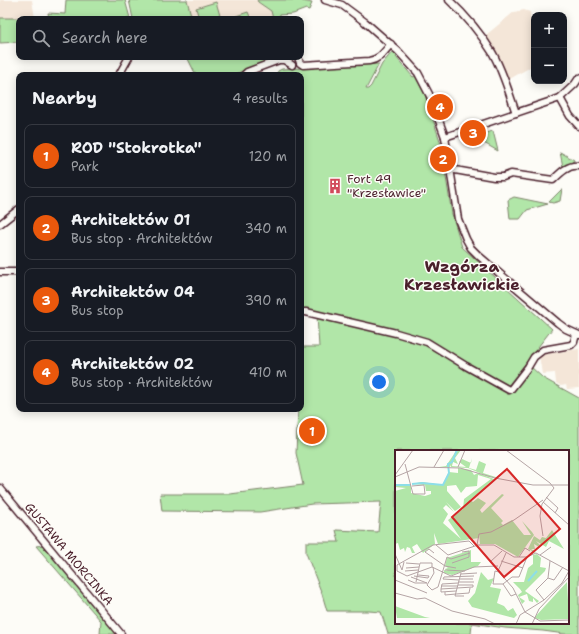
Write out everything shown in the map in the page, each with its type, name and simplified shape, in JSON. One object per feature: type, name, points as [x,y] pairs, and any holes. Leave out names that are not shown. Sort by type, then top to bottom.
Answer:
[{"type":"street","points":[[304,312],[404,335],[426,342],[509,390],[528,367],[534,357],[544,350],[571,345],[578,334],[566,329],[558,323],[485,262],[472,248],[464,235],[458,219],[445,137],[433,102],[423,81],[412,66],[391,44],[365,22],[342,5],[325,0]]},
{"type":"street","points":[[342,5],[348,0]]},
{"type":"street","points":[[449,0],[461,12],[492,52],[516,113]]},
{"type":"street","points":[[299,60],[303,65],[369,61],[380,57],[391,44]]},
{"type":"street","points":[[121,72],[127,60]]},
{"type":"street","points":[[247,72],[279,60]]},
{"type":"street","points":[[284,60],[292,65]]},
{"type":"street","points":[[445,137],[560,98],[575,84],[579,78]]},
{"type":"street","points":[[560,98],[570,116],[579,126]]},
{"type":"street","points":[[450,170],[494,177],[503,177],[511,174],[554,180],[567,168],[575,165],[579,166]]},
{"type":"street","points":[[0,224],[16,211]]},
{"type":"street","points":[[0,272],[16,272]]},
{"type":"street","name":"GUSTAWA MORCINKA","points":[[0,488],[121,634]]},
{"type":"shaded area","points":[[0,0],[32,0],[35,16],[0,18]]},
{"type":"shaded area","points":[[187,0],[257,0],[271,11],[272,16],[191,16]]},
{"type":"shaded area","points":[[524,10],[530,12],[531,67],[508,80],[495,50],[486,35],[514,12]]},
{"type":"shaded area","points":[[579,349],[579,388],[567,389],[566,385],[561,386],[556,383],[555,373],[542,374],[539,355]]},
{"type":"green space","points":[[66,0],[125,0],[129,16],[48,16],[48,13],[65,14]]},
{"type":"green space","points":[[129,0],[187,0],[191,16],[132,16]]},
{"type":"green space","points":[[257,0],[301,0],[312,3],[309,10],[306,9],[293,14],[272,16],[271,11]]},
{"type":"green space","points":[[216,2],[220,16],[198,16],[196,8]]},
{"type":"green space","points":[[248,12],[250,16],[236,16]]},
{"type":"green space","points":[[0,18],[16,18],[16,42],[0,43]]},
{"type":"green space","points":[[393,51],[398,56],[396,57],[413,77],[415,76],[425,95],[440,141],[452,214],[462,247],[552,329],[507,387],[419,336],[304,309],[304,72],[278,72],[282,69],[379,64],[366,89],[368,89],[382,64]]},
{"type":"green space","points":[[188,60],[271,60],[240,72],[194,72]]},
{"type":"green space","points":[[493,131],[498,151],[475,138],[474,134],[477,132],[482,134]]},
{"type":"green space","points":[[560,152],[574,160],[574,161],[563,167]]},
{"type":"green space","points":[[562,189],[560,201],[553,203],[549,202]]},
{"type":"green space","points":[[514,197],[548,204],[527,210],[520,219],[510,219],[508,200]]},
{"type":"green space","points":[[317,316],[421,342],[510,393],[530,366],[543,378],[579,398],[579,634],[565,634],[479,624],[569,624],[569,450],[395,450],[395,624],[472,624],[471,634],[388,634],[381,612],[327,611],[306,553],[306,542],[339,542],[336,530],[378,532],[381,502],[312,504],[260,512],[162,511],[160,494],[230,494],[303,485],[296,453],[298,412],[304,412],[304,347],[319,347]]},
{"type":"green space","points":[[44,545],[117,634],[100,634],[101,621],[36,546]]},
{"type":"place","name":"Architektów 02","points":[[440,107]]},
{"type":"place","name":"Architektów 04","points":[[473,133]]},
{"type":"place","name":"Architektów 01","points":[[443,159]]},
{"type":"place","name":"Fort 49 \"Krzesławice\"","points":[[335,186]]},
{"type":"place","name":"ROD \"Stokrotka\"","points":[[312,431]]},
{"type":"district","name":"Wzgórza Krzesławickie","points":[[462,275]]}]
